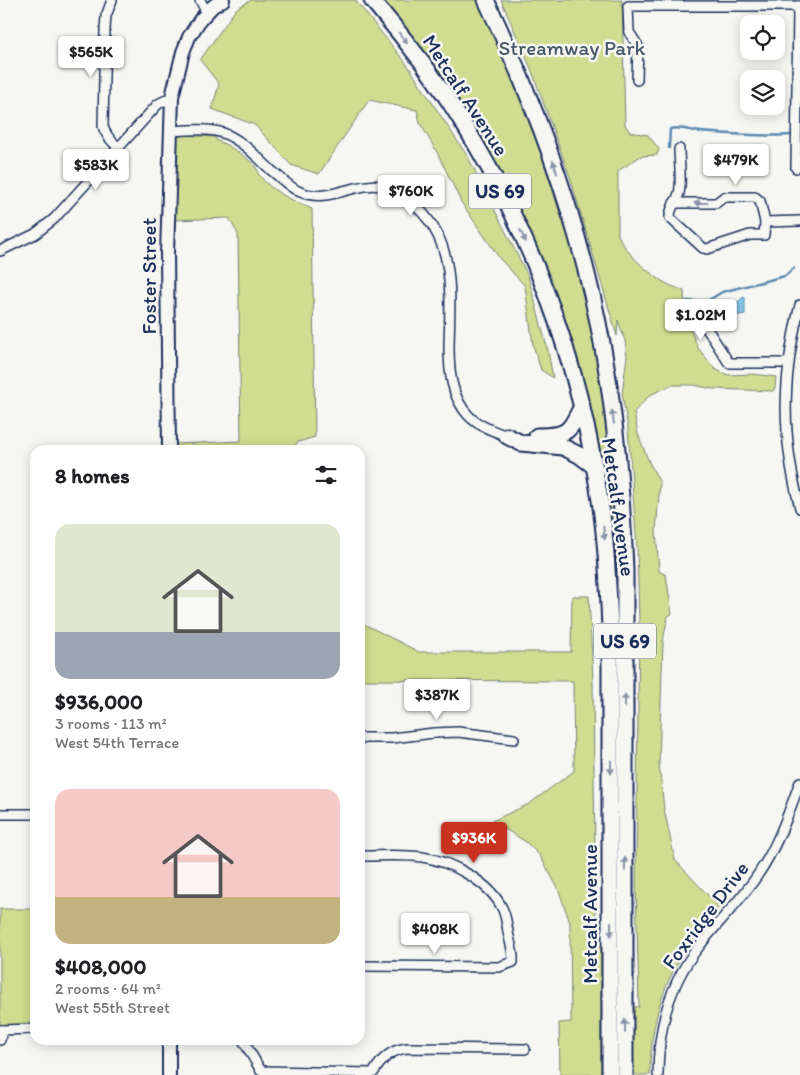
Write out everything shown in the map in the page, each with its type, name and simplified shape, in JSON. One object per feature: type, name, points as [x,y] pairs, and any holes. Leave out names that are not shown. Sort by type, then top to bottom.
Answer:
[{"type":"highway","name":"Metcalf Avenue","points":[[372,0],[422,62],[441,90],[482,155],[505,199],[528,248],[555,316],[582,406],[595,467],[605,542],[610,628],[610,1075]]},
{"type":"highway","name":"Metcalf Avenue","points":[[486,0],[525,86],[570,213],[593,298],[614,417],[622,502],[625,569],[625,1075]]},
{"type":"highway","points":[[508,436],[560,434],[566,432],[572,426],[582,406]]},
{"type":"highway","points":[[508,436],[520,443],[563,446],[595,467]]},
{"type":"street","points":[[112,0],[106,16],[104,29],[103,126],[104,131],[118,148]]},
{"type":"street","points":[[200,0],[207,13]]},
{"type":"street","name":"Foster Street","points":[[169,445],[167,254],[172,97],[183,52],[189,37],[200,20],[223,0]]},
{"type":"street","points":[[638,80],[638,46],[628,32],[628,6],[799,6],[796,168]]},
{"type":"street","points":[[0,251],[35,234],[54,219],[158,104],[172,97]]},
{"type":"street","points":[[170,131],[210,131],[226,134],[240,142],[290,186],[304,193],[326,196],[360,186],[376,185],[391,189],[412,203],[438,234],[447,258],[450,290],[450,372],[455,392],[469,416],[491,430],[508,436]]},
{"type":"street","points":[[674,203],[716,202],[724,197],[755,197],[760,201],[764,222],[764,235],[750,235],[707,249],[703,248],[670,218],[669,215],[674,203],[680,193],[679,149]]},
{"type":"street","points":[[764,222],[800,221]]},
{"type":"street","points":[[800,305],[788,363],[785,398],[789,460],[800,508]]},
{"type":"street","points":[[695,307],[729,363],[788,363]]},
{"type":"street","points":[[365,738],[392,738],[458,732],[514,739]]},
{"type":"street","name":"Foxridge Drive","points":[[658,1075],[658,1051],[661,1031],[676,983],[693,954],[746,891],[766,862],[781,834],[800,782]]},
{"type":"street","points":[[0,814],[30,814]]},
{"type":"street","points":[[365,856],[434,859],[454,866],[469,875],[483,885],[503,909],[514,954],[513,962],[499,967],[365,966]]},
{"type":"street","points":[[0,1040],[1,1030],[30,1029]]},
{"type":"street","points":[[169,1045],[169,1075]]},
{"type":"street","points":[[246,1045],[261,1073],[373,1074],[387,1055],[396,1049],[406,1048],[525,1049]]},
{"type":"green space","points":[[251,0],[355,0],[406,63],[468,157],[528,276],[548,351],[553,378],[541,370],[533,345],[525,286],[500,259],[461,202],[439,156],[420,123],[417,110],[369,100],[319,174],[291,165],[255,125],[212,109],[219,84],[200,60],[236,9]]},
{"type":"green space","points":[[380,0],[477,0],[521,101],[542,156],[560,214],[576,254],[591,317],[610,429],[618,529],[621,1045],[612,567],[543,270]]},
{"type":"green space","name":"Streamway Park","points":[[501,0],[622,0],[625,125],[630,132],[648,135],[659,149],[657,155],[641,156],[618,171],[618,235],[631,255],[643,266],[664,282],[684,291],[685,316],[698,348],[715,369],[728,375],[753,374],[776,377],[773,391],[713,389],[694,385],[672,385],[650,395],[634,412],[638,434],[660,483],[656,531],[659,571],[666,575],[672,614],[668,616],[663,641],[659,763],[664,809],[675,860],[719,907],[690,944],[669,979],[658,1010],[652,1042],[650,1075],[632,1075],[631,1007],[639,1007],[636,883],[639,620],[637,548],[628,428],[622,394],[627,356],[625,341],[618,320],[617,336],[570,177],[532,71]]},
{"type":"green space","points":[[185,135],[215,137],[216,140],[249,160],[260,176],[271,187],[284,196],[312,209],[315,437],[298,442],[296,445],[175,445],[241,441],[238,234],[229,218],[172,220],[175,138]]},
{"type":"green space","points":[[572,596],[589,596],[593,681],[596,948],[601,945],[601,1075],[560,1075],[559,1023],[571,1022],[570,923],[558,888],[540,856],[526,842],[492,821],[529,804],[574,771],[573,681],[365,680],[365,625],[419,652],[571,652]]},
{"type":"green space","points":[[0,909],[30,909],[30,1026],[0,1026]]},
{"type":"water","points":[[743,297],[745,298],[745,314],[733,316],[723,314],[723,304],[728,302],[734,306]]},
{"type":"waterway","points":[[669,148],[670,129],[674,128],[734,134],[790,135]]},
{"type":"waterway","points":[[687,301],[700,302],[709,300],[722,292],[785,276],[794,268]]}]
